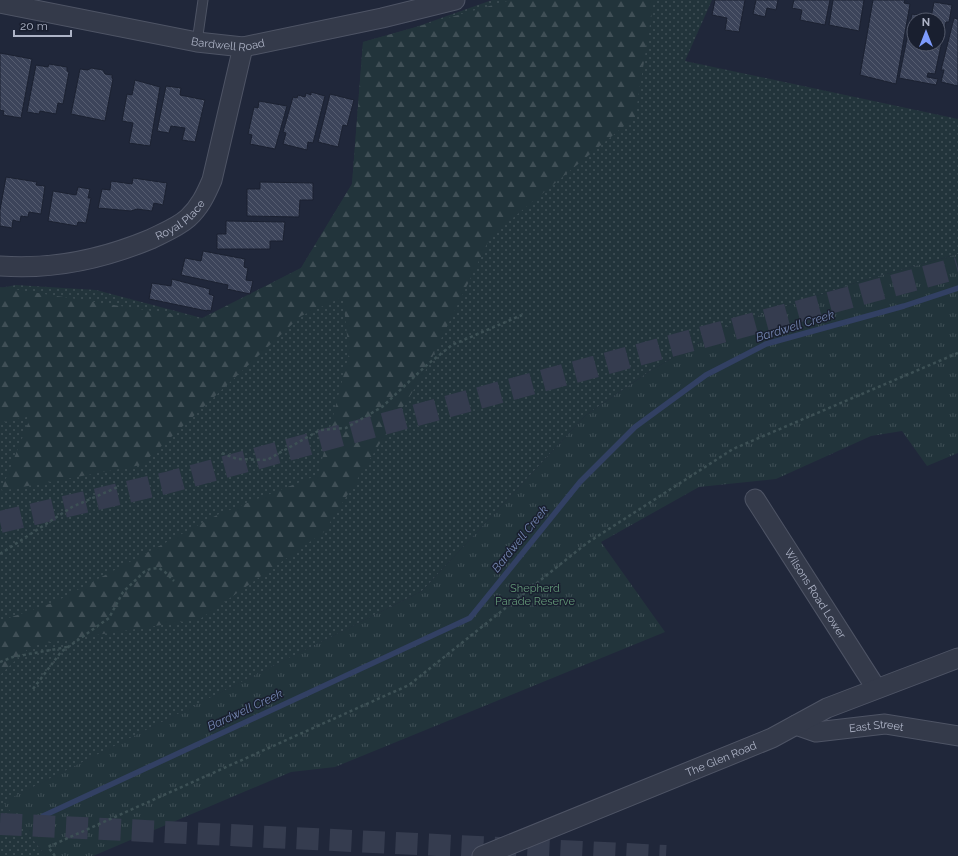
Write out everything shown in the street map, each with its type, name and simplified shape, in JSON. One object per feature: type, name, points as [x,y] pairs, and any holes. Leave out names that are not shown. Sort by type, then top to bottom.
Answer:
[{"type":"street","name":"Bardwell Road","points":[[0,3],[197,42],[243,47],[375,20],[455,0]]},
{"type":"street","name":"Royal Place","points":[[0,266],[40,267],[103,256],[132,247],[164,233],[187,219],[205,196],[212,180],[243,47]]},
{"type":"street","name":"Wilsons Road Lower","points":[[755,498],[876,688]]},
{"type":"street","name":"The Glen Road","points":[[482,856],[772,738],[826,708],[958,658]]},
{"type":"street","name":"East Street","points":[[796,725],[816,732],[884,724],[958,736]]},
{"type":"lane","points":[[197,42],[203,0]]},
{"type":"path","points":[[222,453],[237,459],[267,460],[320,430],[346,428],[382,407],[428,364],[452,345],[522,315]]},
{"type":"path","points":[[55,856],[48,847],[409,685],[586,543],[733,449],[958,352]]},
{"type":"path","points":[[0,554],[42,528],[66,510],[108,490],[118,487]]},
{"type":"path","points":[[33,689],[40,678],[67,647],[105,621],[123,592],[144,572],[150,569],[159,568],[169,575],[174,581]]},
{"type":"path","points":[[0,662],[13,657],[43,650],[67,647]]},
{"type":"green space","points":[[492,0],[712,0],[685,61],[958,119],[958,254],[861,281],[728,326],[650,371],[586,415],[422,591],[4,802],[46,856],[0,856],[0,288],[16,285],[96,290],[202,318],[301,268],[352,184],[363,42],[413,28]]},
{"type":"green space","points":[[511,0],[654,0],[635,117],[491,236],[425,372],[324,532],[200,619],[32,645],[0,675],[0,621],[55,602],[217,515],[318,475],[349,354],[343,297],[301,316],[141,465],[1,491],[31,416],[0,423],[0,287],[202,319],[301,268],[352,184],[363,42]]},
{"type":"green space","name":"Shepherd Parade Reserve","points":[[958,254],[958,453],[927,466],[902,431],[871,436],[776,479],[699,487],[601,542],[665,632],[335,767],[291,772],[93,856],[46,856],[3,802],[422,591],[586,415],[650,371],[728,326],[861,281]]},
{"type":"building","points":[[715,0],[745,0],[739,32],[725,30],[727,18],[712,15]]},
{"type":"building","points":[[756,0],[778,0],[776,10],[767,8],[765,17],[753,14]]},
{"type":"building","points":[[794,0],[830,0],[825,25],[800,20],[802,10],[792,8]]},
{"type":"building","points":[[833,0],[864,0],[859,31],[829,25]]},
{"type":"building","points":[[873,0],[905,0],[904,3],[910,4],[909,12],[906,12],[906,27],[896,84],[860,75]]},
{"type":"building","points":[[934,2],[952,5],[949,22],[946,22],[946,12],[932,12]]},
{"type":"building","points":[[954,18],[958,19],[958,86],[941,82],[944,70],[941,70]]},
{"type":"building","points":[[906,44],[906,52],[940,52],[935,74],[928,73],[927,77],[938,79],[936,85],[899,78]]},
{"type":"building","points":[[0,53],[32,59],[21,118],[3,115],[4,111],[0,110]]},
{"type":"building","points":[[49,64],[67,67],[67,71],[69,72],[63,104],[58,103],[56,114],[40,111],[39,114],[27,112],[36,65],[48,67]]},
{"type":"building","points":[[91,68],[103,70],[105,74],[112,75],[113,79],[105,121],[71,114],[80,69],[88,70]]},
{"type":"building","points":[[135,80],[160,87],[150,146],[129,143],[133,123],[122,121],[127,94],[132,95]]},
{"type":"building","points":[[166,86],[181,88],[180,95],[205,100],[195,142],[182,140],[185,128],[171,126],[169,133],[157,131]]},
{"type":"building","points":[[311,92],[325,96],[313,143],[308,142],[307,150],[283,144],[286,133],[283,132],[293,97],[297,98],[298,95],[305,97],[306,93],[311,95]]},
{"type":"building","points":[[330,94],[354,100],[347,126],[343,125],[338,147],[318,142]]},
{"type":"building","points":[[259,101],[287,106],[275,149],[250,144],[252,135],[248,134],[254,107],[258,108]]},
{"type":"building","points":[[6,177],[37,182],[36,185],[45,186],[41,214],[29,212],[28,217],[21,216],[20,222],[13,220],[12,228],[0,226],[0,210]]},
{"type":"building","points":[[133,178],[167,183],[163,205],[154,203],[152,211],[98,208],[102,189],[110,190],[111,181],[132,184]]},
{"type":"building","points":[[260,182],[313,183],[313,200],[300,200],[299,217],[247,216],[247,189],[260,189]]},
{"type":"building","points":[[78,187],[90,189],[88,198],[91,198],[86,223],[78,222],[77,226],[48,221],[53,191],[76,195]]},
{"type":"building","points":[[226,221],[285,222],[283,241],[270,241],[270,249],[217,249],[217,234],[226,234]]},
{"type":"building","points":[[203,251],[245,259],[244,267],[248,268],[246,280],[253,281],[250,294],[227,289],[228,285],[181,275],[185,258],[201,261]]},
{"type":"building","points":[[172,279],[210,289],[209,294],[214,296],[211,311],[149,299],[152,283],[171,286]]},
{"type":"waterway","name":"Bardwell Creek","points":[[43,816],[470,618],[580,482],[635,427],[706,375],[766,344],[904,306],[958,288]]},
{"type":"tunnel","points":[[0,522],[166,483],[958,268]]},
{"type":"tunnel","points":[[0,824],[666,856]]}]
